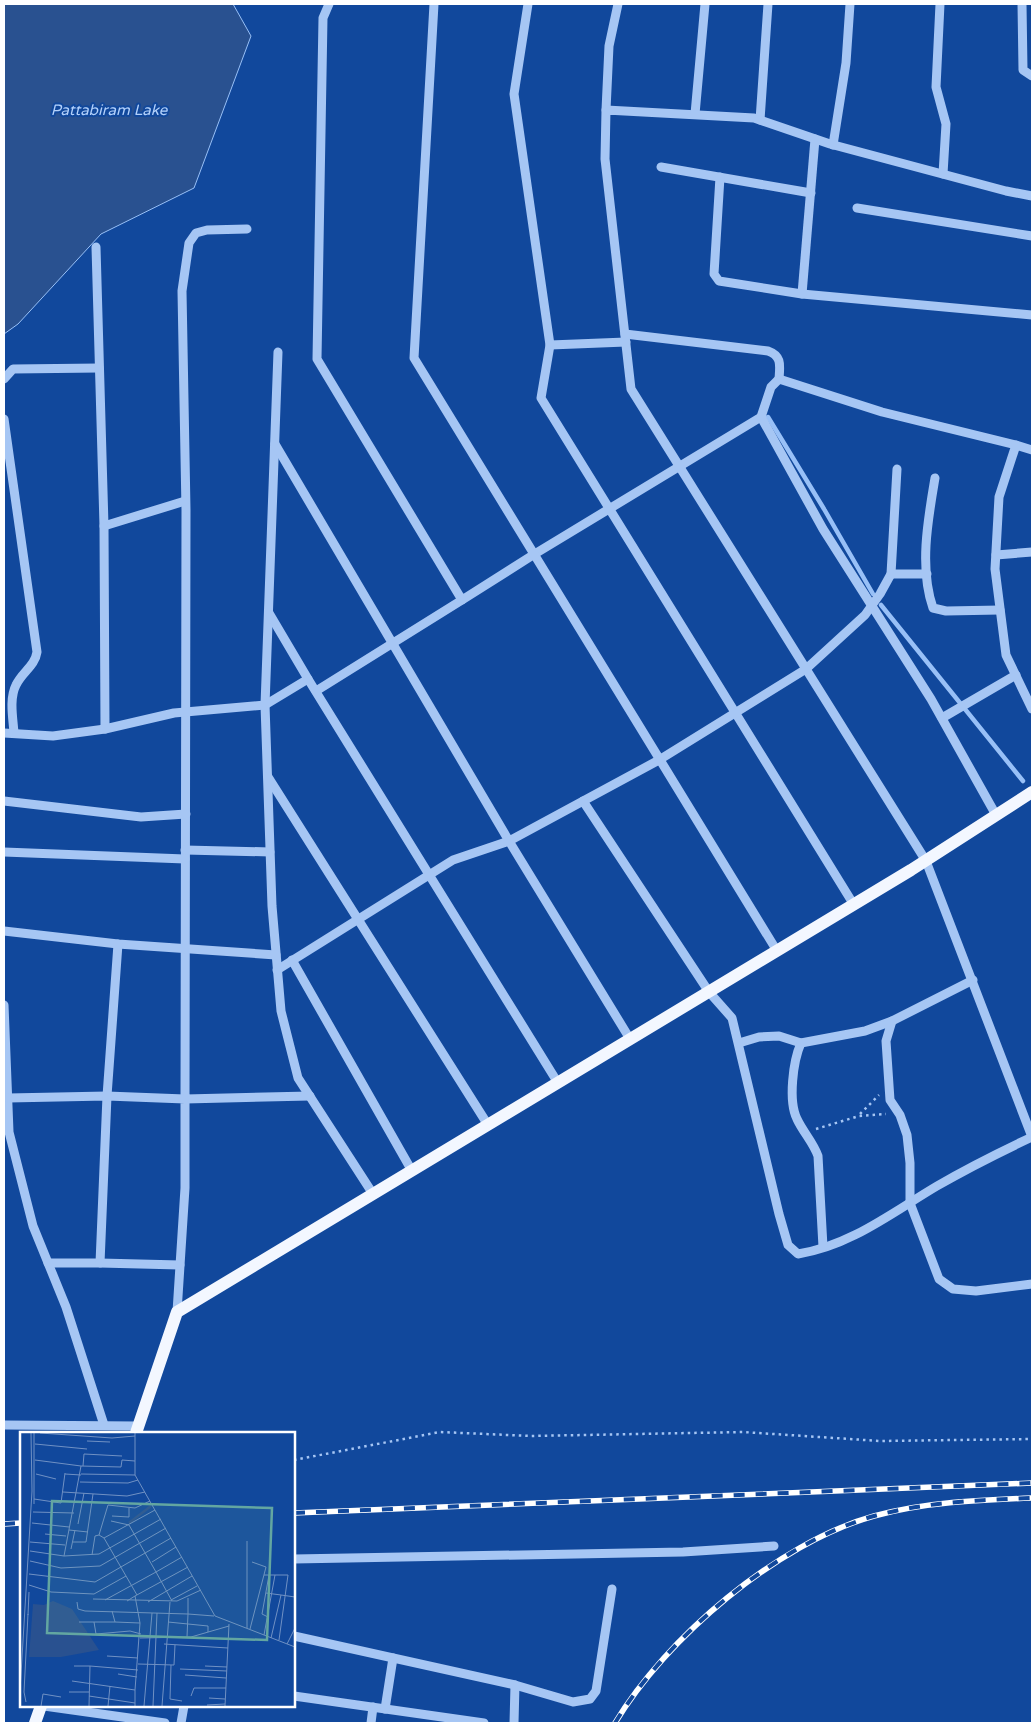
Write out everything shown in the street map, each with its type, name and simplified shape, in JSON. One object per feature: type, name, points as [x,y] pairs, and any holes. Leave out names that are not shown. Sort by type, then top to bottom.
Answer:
[{"type":"main road","points":[[137,1430],[177,1312],[854,905],[1032,792]]},
{"type":"main road","points":[[35,1723],[42,1707]]},
{"type":"street","points":[[329,4],[323,18],[317,359],[462,600]]},
{"type":"street","points":[[434,4],[414,358],[777,951]]},
{"type":"street","points":[[528,4],[514,94],[550,346],[541,398],[854,905]]},
{"type":"street","points":[[583,801],[709,992],[732,1018],[778,1214],[788,1245],[798,1254],[824,1247],[855,1235],[938,1186],[1032,1137],[926,861],[631,388],[605,159],[609,46],[618,4]]},
{"type":"street","points":[[696,114],[705,4]]},
{"type":"street","points":[[760,120],[768,4]]},
{"type":"street","points":[[833,145],[846,63],[850,4]]},
{"type":"street","points":[[940,4],[936,86],[946,124],[943,174]]},
{"type":"street","points":[[1022,4],[1024,70],[1032,76]]},
{"type":"street","points":[[606,110],[696,114],[760,120],[815,140],[1032,196]]},
{"type":"street","points":[[802,294],[815,140]]},
{"type":"street","points":[[661,167],[810,194]]},
{"type":"street","points":[[720,177],[714,274],[716,280],[802,294],[1032,315]]},
{"type":"street","points":[[858,208],[1032,236]]},
{"type":"street","points":[[177,1312],[185,1188],[186,712],[182,291],[189,243],[196,233],[207,230],[247,229]]},
{"type":"street","points":[[96,247],[104,526],[105,729]]},
{"type":"street","points":[[316,691],[533,554],[760,417],[771,387],[779,379],[780,359],[776,354],[768,351],[626,338],[550,346]]},
{"type":"street","points":[[278,352],[265,705],[270,852],[281,1011],[298,1078],[373,1194]]},
{"type":"street","points":[[4,379],[13,369],[99,368]]},
{"type":"street","points":[[779,379],[882,412],[1032,450]]},
{"type":"street","points":[[760,417],[824,529],[942,718],[996,816]]},
{"type":"street","points":[[4,419],[37,652],[32,665],[24,672],[15,686],[12,699],[14,733]]},
{"type":"street","points":[[275,444],[390,643],[630,1039]]},
{"type":"street","points":[[1016,445],[999,497],[995,569],[1006,655],[1032,709]]},
{"type":"street","points":[[278,970],[453,860],[509,841],[659,760],[806,669],[872,607],[891,574],[897,469]]},
{"type":"street","points":[[935,478],[927,523],[927,574],[930,600],[933,608],[937,610],[1000,610]]},
{"type":"street","points":[[104,526],[185,501]]},
{"type":"street","points":[[996,555],[1032,552]]},
{"type":"street","points":[[891,574],[927,574]]},
{"type":"street","points":[[269,612],[308,679],[558,1083]]},
{"type":"street","points":[[942,718],[1016,675]]},
{"type":"street","points":[[4,733],[54,736],[105,729],[186,712],[265,705],[308,679]]},
{"type":"street","points":[[268,777],[488,1125]]},
{"type":"street","points":[[4,801],[141,817],[186,814]]},
{"type":"street","points":[[4,852],[185,854],[270,852]]},
{"type":"street","points":[[4,930],[118,944],[276,955]]},
{"type":"street","points":[[100,1262],[107,1096],[118,944]]},
{"type":"street","points":[[292,960],[412,1171]]},
{"type":"street","points":[[739,1044],[759,1037],[778,1036],[800,1043],[865,1031],[892,1020],[973,980]]},
{"type":"street","points":[[4,1005],[8,1132],[33,1226],[66,1307],[104,1425]]},
{"type":"street","points":[[892,1020],[886,1041],[890,1100],[900,1115],[907,1135],[910,1164],[910,1203],[939,1279],[953,1289],[976,1291],[1032,1284]]},
{"type":"street","points":[[800,1043],[795,1056],[793,1101],[796,1119],[805,1130],[818,1156],[824,1247]]},
{"type":"street","points":[[8,1098],[107,1096],[185,1099],[310,1096]]},
{"type":"street","points":[[48,1263],[100,1262],[180,1265]]},
{"type":"street","points":[[4,1425],[104,1425],[137,1430]]},
{"type":"street","points":[[295,1559],[683,1552],[774,1546]]},
{"type":"street","points":[[295,1636],[515,1685],[573,1702],[590,1699],[596,1691],[612,1589]]},
{"type":"street","points":[[385,1709],[393,1658]]},
{"type":"street","points":[[514,1723],[515,1685]]},
{"type":"street","points":[[295,1696],[484,1723]]},
{"type":"street","points":[[49,1707],[166,1723]]},
{"type":"street","points":[[181,1723],[184,1707]]},
{"type":"street","points":[[371,1723],[373,1707]]},
{"type":"path","points":[[860,1116],[872,1101],[888,1087]]},
{"type":"path","points":[[805,1130],[836,1125],[860,1116],[878,1114],[900,1115]]},
{"type":"path","points":[[295,1460],[440,1432],[531,1436],[743,1432],[880,1441],[1032,1439]]},
{"type":"water","name":"Pattabiram Lake","points":[[4,4],[233,4],[251,36],[194,188],[101,234],[18,324],[4,334]]},
{"type":"waterway","points":[[768,417],[873,594]]},
{"type":"waterway","points":[[881,605],[1023,781]]},
{"type":"railway","points":[[295,1513],[1032,1483]]},
{"type":"railway","points":[[615,1723],[637,1691],[663,1659],[694,1627],[727,1598],[763,1571],[800,1548],[837,1529],[893,1511],[952,1502],[1032,1498]]},
{"type":"railway","points":[[4,1524],[20,1523]]}]
